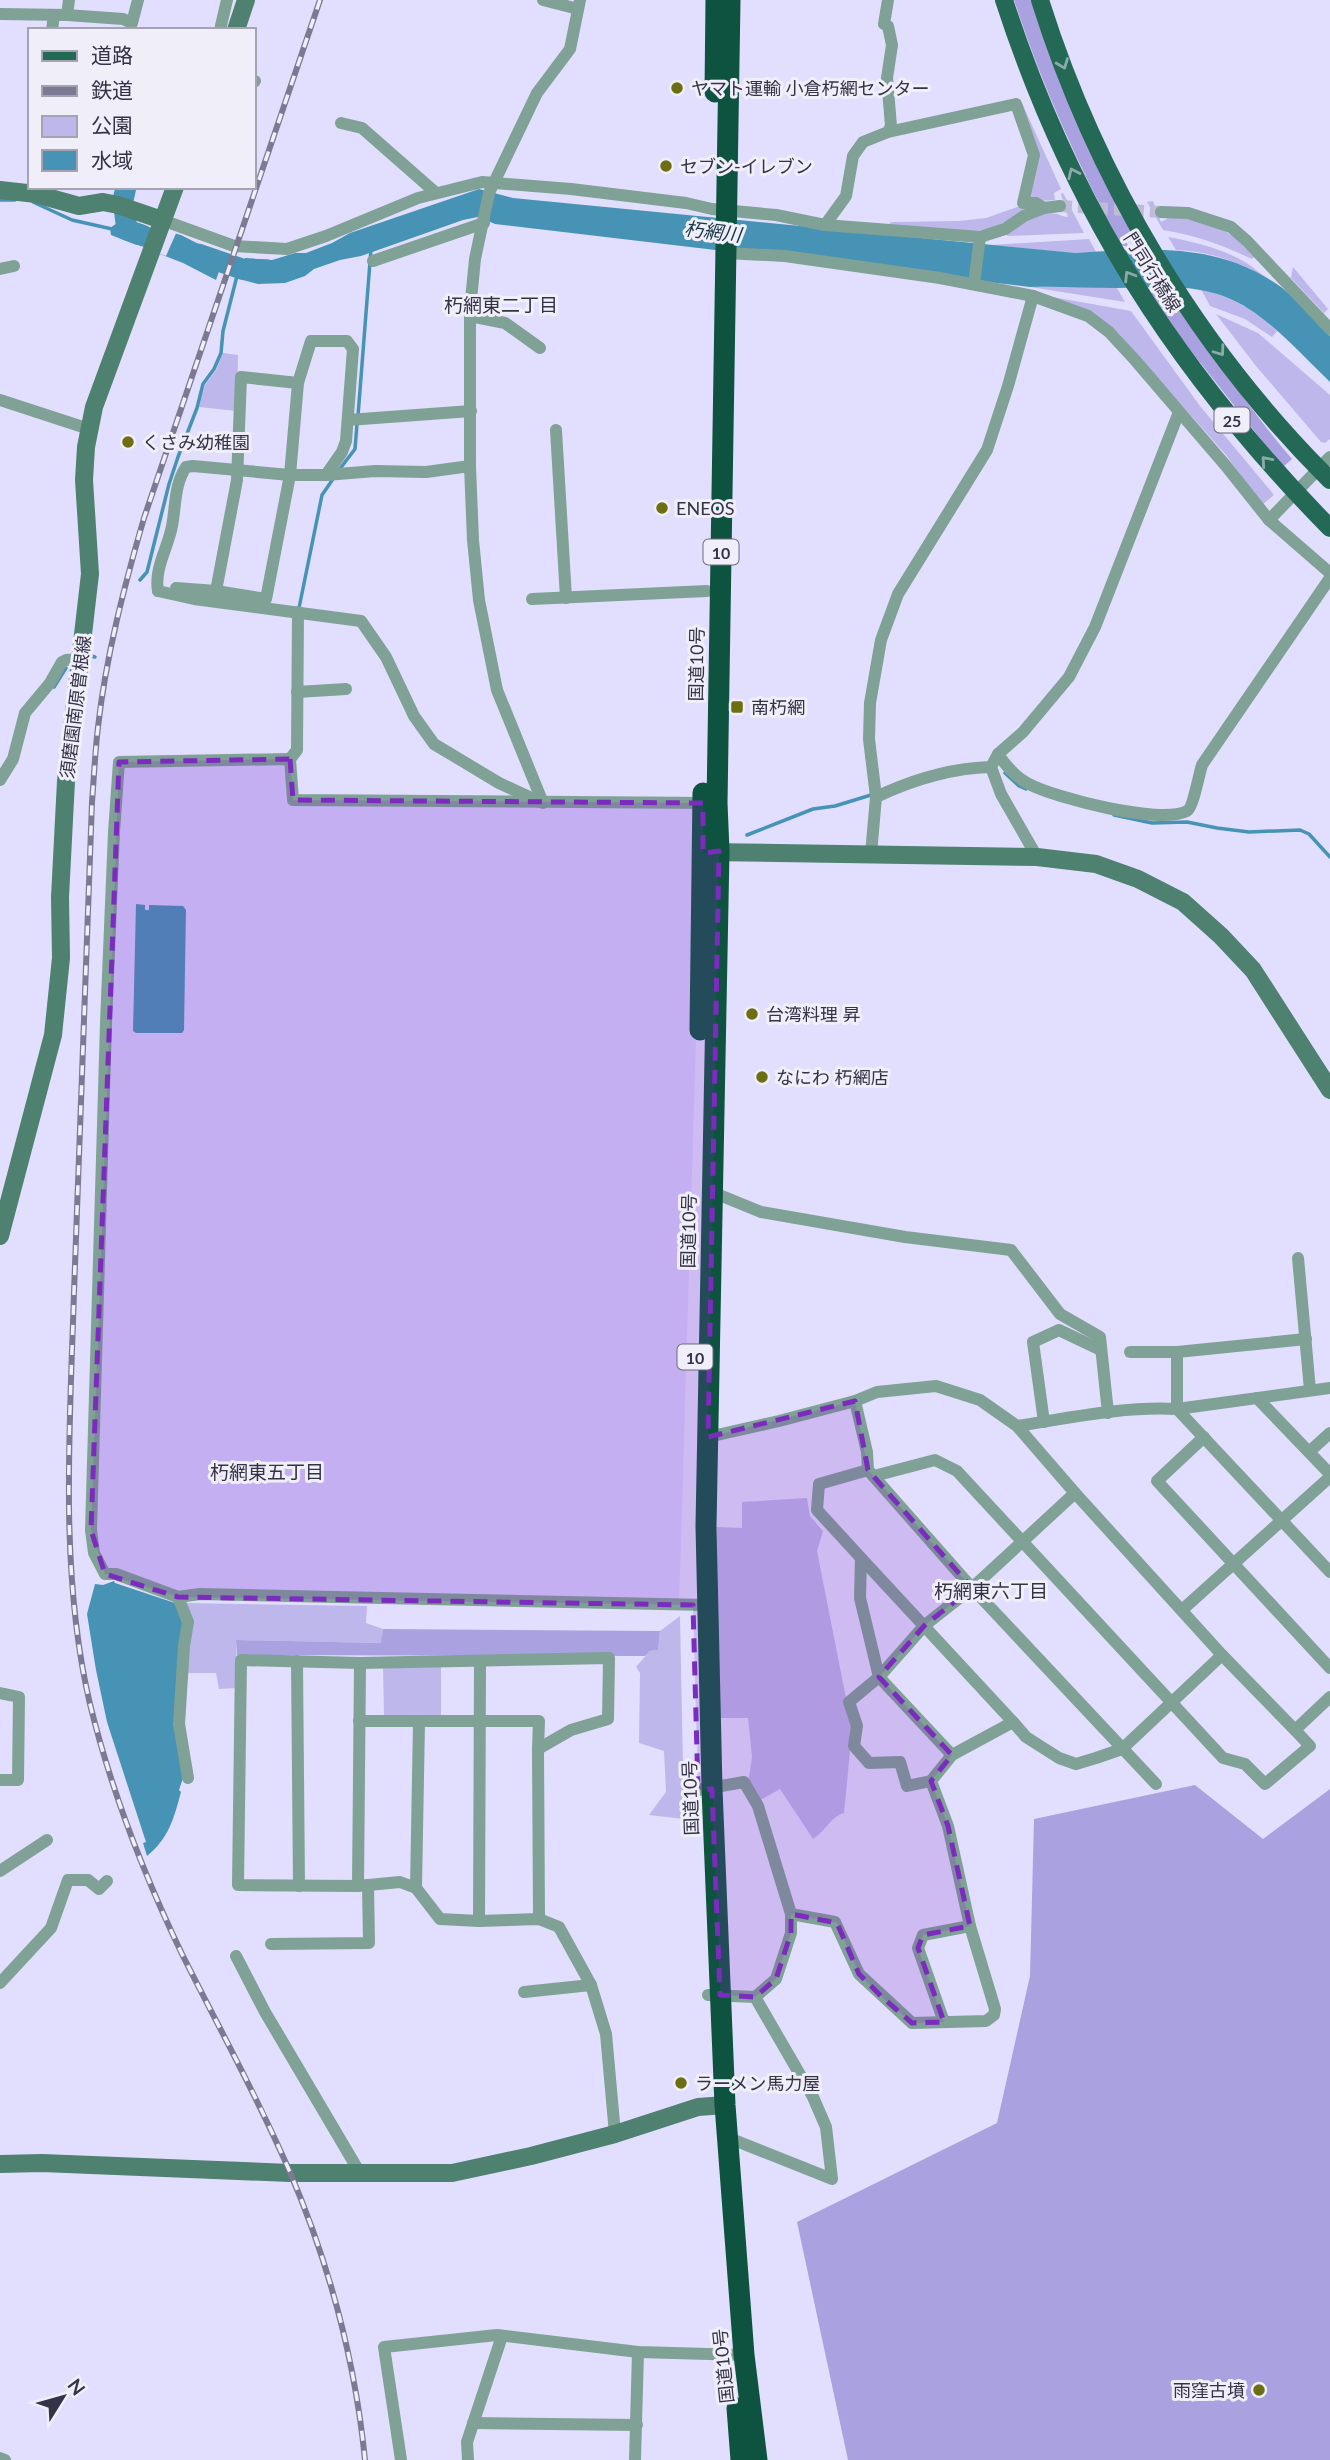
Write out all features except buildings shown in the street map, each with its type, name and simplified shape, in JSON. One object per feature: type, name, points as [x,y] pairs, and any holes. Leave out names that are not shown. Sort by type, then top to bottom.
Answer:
[{"type":"highway","name":"国道10号","points":[[710,803],[719,253],[716,0]]},
{"type":"highway","name":"国道10号","points":[[719,210],[730,0]]},
{"type":"highway","name":"国道10号","points":[[700,1605],[708,1437],[712,1192],[707,591],[719,253]]},
{"type":"highway","name":"国道10号","points":[[711,852],[700,1605],[719,2105],[745,2459]]},
{"type":"highway","name":"国道10号","points":[[719,2105],[729,2138],[738,2355]]},
{"type":"main road","name":"門司行橋線","points":[[1004,0],[1044,111],[1112,250],[1199,379],[1295,492],[1330,528]]},
{"type":"main road","name":"門司行橋線","points":[[1040,0],[1074,93],[1116,184],[1150,247],[1180,295],[1234,369],[1326,469]]},
{"type":"street","points":[[53,28],[69,0]]},
{"type":"street","points":[[0,14],[123,19],[132,23],[138,0]]},
{"type":"street","points":[[220,28],[227,0]]},
{"type":"street","points":[[237,28],[246,0]]},
{"type":"street","points":[[543,803],[497,690],[479,600],[470,466],[470,316],[475,259],[492,188],[537,93],[570,49],[579,4],[544,0]]},
{"type":"street","points":[[888,0],[884,24],[888,26],[892,45],[887,78],[891,120],[888,132]]},
{"type":"street","points":[[825,225],[846,196],[853,156],[863,142],[888,132],[1016,104],[1034,155],[1023,203],[1036,203],[1044,208]]},
{"type":"street","points":[[341,123],[362,128],[436,193]]},
{"type":"street","points":[[0,190],[43,192],[79,206],[103,202],[124,206],[234,246],[287,249],[436,193],[473,183],[492,188],[571,189],[685,203],[719,210],[776,215],[825,225],[980,243],[1024,216],[1044,208],[1060,206]]},
{"type":"street","name":"須磨園南原曽根線","points":[[0,1236],[53,1035],[61,958],[60,897],[66,781],[90,573],[84,480],[89,429],[94,407],[150,251],[175,189]]},
{"type":"street","points":[[1161,212],[1188,213],[1231,227],[1330,329]]},
{"type":"street","points":[[373,261],[484,223]]},
{"type":"street","points":[[975,280],[980,243]]},
{"type":"street","points":[[719,253],[785,256],[975,280],[1033,296],[1088,316],[1109,332],[1269,520],[1330,575],[1202,765],[1195,783],[1192,805],[1187,811],[1158,815],[1072,799],[1029,784],[1010,771],[998,754]]},
{"type":"street","points":[[0,269],[13,266]]},
{"type":"street","points":[[871,854],[876,797],[869,739],[870,703],[881,640],[898,594],[987,450],[1033,296]]},
{"type":"street","points":[[470,316],[505,323],[540,348]]},
{"type":"street","points":[[158,591],[169,587],[266,599],[290,475],[298,383],[311,341],[347,341],[353,349],[354,420],[342,452],[328,475]]},
{"type":"street","points":[[216,591],[237,480],[241,377],[298,383]]},
{"type":"street","points":[[0,400],[89,429]]},
{"type":"street","points":[[354,420],[471,411]]},
{"type":"street","points":[[1037,857],[1001,794],[991,767],[998,754],[1023,732],[1069,677],[1094,627],[1179,412]]},
{"type":"street","points":[[556,430],[566,598]]},
{"type":"street","points":[[158,591],[158,573],[172,527],[176,492],[184,470],[193,466],[290,475],[328,475],[375,471],[426,472],[470,466]]},
{"type":"street","points":[[1269,520],[1295,492],[1326,469]]},
{"type":"street","points":[[158,591],[194,599],[360,621],[386,657],[414,716],[434,744],[491,778],[543,803]]},
{"type":"street","points":[[532,599],[707,591]]},
{"type":"street","points":[[298,612],[297,750],[290,759],[293,800],[710,803]]},
{"type":"street","points":[[0,780],[13,759],[24,713],[50,683],[62,662],[80,661]]},
{"type":"street","points":[[297,692],[346,689]]},
{"type":"street","points":[[290,759],[119,762],[106,1037],[90,1530],[94,1553],[104,1574],[116,1574],[178,1597],[200,1594],[700,1605]]},
{"type":"street","points":[[876,797],[932,776],[991,767]]},
{"type":"street","points":[[711,852],[1037,857],[1096,864],[1138,879],[1183,902],[1221,936],[1252,970],[1330,1090]]},
{"type":"street","points":[[712,1192],[761,1212],[905,1237],[1011,1250],[1060,1314],[1100,1337],[1108,1413]]},
{"type":"street","points":[[1298,1258],[1310,1391]]},
{"type":"street","points":[[1044,1422],[1033,1342],[1059,1330],[1101,1350]]},
{"type":"street","points":[[1130,1352],[1177,1352],[1306,1339]]},
{"type":"street","points":[[1177,1352],[1177,1409],[1330,1572]]},
{"type":"street","points":[[708,1437],[855,1401],[877,1392],[936,1386],[980,1400],[1017,1426],[1222,1655],[1310,1746],[1265,1784],[1245,1764],[1223,1758],[1173,1702],[957,1471],[935,1460],[819,1484],[817,1510],[1026,1737],[1059,1758],[1076,1764],[1122,1749],[1173,1702],[1222,1655]]},
{"type":"street","points":[[1017,1426],[1108,1413],[1156,1408],[1177,1409],[1330,1388]]},
{"type":"street","points":[[1182,1610],[1330,1476],[1258,1398]]},
{"type":"street","points":[[855,1401],[871,1473],[972,1588],[1156,1784]]},
{"type":"street","points":[[1309,1452],[1330,1433]]},
{"type":"street","points":[[1204,1437],[1157,1481],[1330,1668]]},
{"type":"street","points":[[1013,1722],[952,1755],[931,1781],[906,1786],[900,1762],[869,1763],[853,1746],[857,1726],[849,1702],[879,1676],[925,1625],[972,1588],[1075,1493]]},
{"type":"street","points":[[862,1558],[860,1598],[879,1676],[952,1755]]},
{"type":"street","points":[[178,1597],[188,1622],[179,1724],[188,1778]]},
{"type":"street","points":[[538,1749],[570,1730],[608,1719],[609,1658],[360,1663],[241,1660],[238,1885],[363,1886],[400,1882],[416,1888],[440,1919],[539,1919],[559,1927],[591,1984],[606,2034],[615,2134]]},
{"type":"street","points":[[297,1661],[299,1886]]},
{"type":"street","points":[[479,1921],[480,1662]]},
{"type":"street","points":[[271,1944],[369,1943],[363,1886],[360,1663]]},
{"type":"street","points":[[0,1693],[19,1697],[18,1780],[0,1780]]},
{"type":"street","points":[[1295,1730],[1330,1697]]},
{"type":"street","points":[[359,1721],[539,1721],[539,1919]]},
{"type":"street","points":[[416,1888],[419,1722]]},
{"type":"street","points":[[791,1914],[835,1922],[859,1974],[912,2023],[986,2021],[994,2015],[995,2009],[970,1926],[948,1826],[931,1781]]},
{"type":"street","points":[[705,1790],[744,1782],[758,1806],[791,1914],[792,1933],[776,1979],[755,1997],[714,1995]]},
{"type":"street","points":[[0,1871],[47,1840]]},
{"type":"street","points":[[0,1983],[51,1928],[68,1880],[89,1880],[99,1889],[107,1881]]},
{"type":"street","points":[[944,2022],[918,1948],[923,1935],[970,1926]]},
{"type":"street","points":[[236,1956],[265,2012],[360,2173]]},
{"type":"street","points":[[524,1992],[591,1984]]},
{"type":"street","points":[[729,2138],[832,2179],[826,2127],[813,2097],[755,1997]]},
{"type":"street","points":[[0,2164],[452,2173],[518,2160],[615,2134],[698,2107],[719,2105]]},
{"type":"street","points":[[401,2460],[384,2347],[502,2336],[638,2352],[738,2355]]},
{"type":"street","points":[[468,2460],[467,2442],[502,2336]]},
{"type":"street","points":[[635,2460],[638,2352]]},
{"type":"street","points":[[473,2423],[637,2426]]},
{"type":"street","points":[[0,2458],[5,2460]]},
{"type":"highlighted area","points":[[290,759],[293,800],[703,803],[703,853],[719,851],[708,1437],[855,1401],[868,1470],[972,1588],[925,1625],[879,1677],[952,1755],[931,1781],[948,1826],[970,1926],[923,1935],[918,1948],[944,2022],[912,2023],[859,1974],[837,1923],[791,1914],[791,1933],[776,1979],[755,1997],[720,1995],[712,1789],[698,1790],[693,1605],[178,1597],[105,1574],[91,1530],[119,762]]},
{"type":"shaded area","points":[[1014,0],[1033,0],[1139,246],[1137,248],[1132,240],[1125,240],[1129,247],[1121,245],[1090,185],[1049,94]]},
{"type":"shaded area","points":[[1155,291],[1160,300],[1172,297],[1245,400],[1292,459],[1283,467],[1183,341],[1151,293]]},
{"type":"shaded area","points":[[290,759],[293,800],[703,803],[679,1605],[178,1597],[105,1574],[94,1553],[119,762]]},
{"type":"shaded area","points":[[383,1629],[660,1631],[658,1650],[650,1651],[645,1656],[237,1655],[236,1640],[381,1643]]},
{"type":"shaded area","points":[[1195,1785],[1263,1839],[1330,1789],[1330,2460],[848,2460],[797,2222],[997,2123],[1030,1976],[1034,1819]]},
{"type":"green space","points":[[1021,101],[1061,189],[1054,193],[1055,200],[1025,202],[1036,155]]},
{"type":"green space","points":[[1063,193],[1084,233],[1007,236],[1007,233],[1037,216],[1051,213],[1068,217],[1061,194]]},
{"type":"green space","points":[[1153,201],[1161,222],[1167,219],[1165,215],[1210,225],[1237,239],[1254,257],[1252,259],[1208,241],[1163,230],[1147,202]]},
{"type":"green space","points":[[1020,206],[1036,206],[998,226],[981,230],[887,227],[891,222],[986,218]]},
{"type":"green space","points":[[1168,237],[1231,255],[1263,276],[1221,258],[1176,250]]},
{"type":"green space","points":[[1089,239],[1096,252],[1071,253],[990,245]]},
{"type":"green space","points":[[1293,267],[1328,309],[1324,313],[1291,278]]},
{"type":"green space","points":[[1030,287],[1117,288],[1125,302]]},
{"type":"green space","points":[[1201,289],[1242,305],[1277,331],[1272,337],[1245,319],[1210,306]]},
{"type":"green space","points":[[1047,296],[1131,311],[1200,406],[1274,495],[1262,505],[1226,455],[1118,333]]},
{"type":"green space","points":[[1216,314],[1258,333],[1330,395],[1330,439],[1325,443],[1321,442]]},
{"type":"green space","points":[[223,353],[238,355],[237,411],[199,407],[205,385],[216,370]]},
{"type":"green space","points":[[807,1498],[810,1516],[823,1531],[817,1551],[853,1721],[844,1813],[813,1839],[780,1789],[757,1802],[748,1784],[752,1757],[748,1718],[718,1718],[717,1527],[742,1528],[742,1502]]},
{"type":"green space","points":[[183,1603],[367,1606],[366,1623],[383,1629],[382,1643],[236,1640],[237,1688],[219,1689],[216,1673],[186,1673]]},
{"type":"green space","points":[[680,1616],[684,1819],[649,1815],[666,1792],[664,1751],[639,1743],[640,1673],[636,1667],[650,1651],[658,1650],[660,1631]]},
{"type":"green space","points":[[383,1667],[441,1667],[441,1716],[384,1716]]},
{"type":"water","points":[[479,189],[513,198],[1075,253],[1156,250],[1207,255],[1257,272],[1281,287],[1300,304],[1330,336],[1330,382],[1265,320],[1222,295],[1205,291],[1170,287],[1030,287],[495,224],[478,217],[361,256],[340,260],[285,283],[258,284],[239,279],[245,258],[272,260],[295,253],[306,253],[350,233]]},
{"type":"water","points":[[123,219],[181,235],[224,257],[216,280],[183,263],[111,235],[110,228]]},
{"type":"water","points":[[136,904],[145,905],[145,910],[149,910],[149,905],[183,906],[186,910],[182,1033],[133,1031]]},
{"type":"water","points":[[114,1581],[175,1603],[182,1621],[181,1792],[166,1835],[147,1856],[143,1843],[146,1842],[107,1722],[87,1614],[95,1584],[103,1585]]},
{"type":"pier","points":[[147,221],[177,231],[166,256],[137,246]]},
{"type":"waterway","name":"朽網川","points":[[126,189],[123,200],[127,230],[144,236]]},
{"type":"waterway","points":[[0,200],[15,200]]},
{"type":"waterway","points":[[33,202],[72,220],[112,229]]},
{"type":"waterway","points":[[358,416],[371,249]]},
{"type":"waterway","name":"朽網川","points":[[198,254],[242,269],[268,270]]},
{"type":"waterway","points":[[140,580],[147,572],[169,484],[203,384],[221,353],[223,331],[239,268]]},
{"type":"waterway","points":[[339,470],[355,449],[357,424]]},
{"type":"waterway","points":[[299,608],[322,495],[333,479]]},
{"type":"waterway","points":[[91,656],[95,657]]},
{"type":"waterway","points":[[54,687],[66,668]]},
{"type":"waterway","points":[[1005,773],[1026,789]]},
{"type":"waterway","points":[[747,835],[813,809],[835,806],[871,795]]},
{"type":"waterway","points":[[1114,815],[1152,823],[1187,822],[1249,832],[1300,830],[1309,834],[1330,857]]},
{"type":"tunnel","points":[[1060,206],[1161,212]]},
{"type":"railway","points":[[256,188],[320,0]]},
{"type":"railway","points":[[256,189],[144,518],[123,596],[101,700],[92,802],[70,1394],[70,1552],[80,1654],[90,1704],[108,1768],[130,1832],[168,1924],[264,2115],[316,2240],[347,2348],[365,2460]]},
{"type":"place","name":"ヤマト運輸 小倉朽網センター","points":[[677,88]]},
{"type":"place","name":"セブン-イレブン","points":[[666,166]]},
{"type":"place","name":"くさみ幼稚園","points":[[128,442]]},
{"type":"place","name":"ENEOS","points":[[662,508]]},
{"type":"place","name":"南朽網","points":[[737,707]]},
{"type":"place","name":"台湾料理 昇","points":[[752,1014]]},
{"type":"place","name":"なにわ 朽網店","points":[[762,1077]]},
{"type":"place","name":"ラーメン馬力屋","points":[[681,2083]]},
{"type":"place","name":"雨窪古墳","points":[[1259,2390]]},
{"type":"district","name":"朽網東二丁目","points":[[501,304]]},
{"type":"district","name":"朽網東五丁目","points":[[267,1471]]},
{"type":"district","name":"朽網東六丁目","points":[[991,1590]]}]
